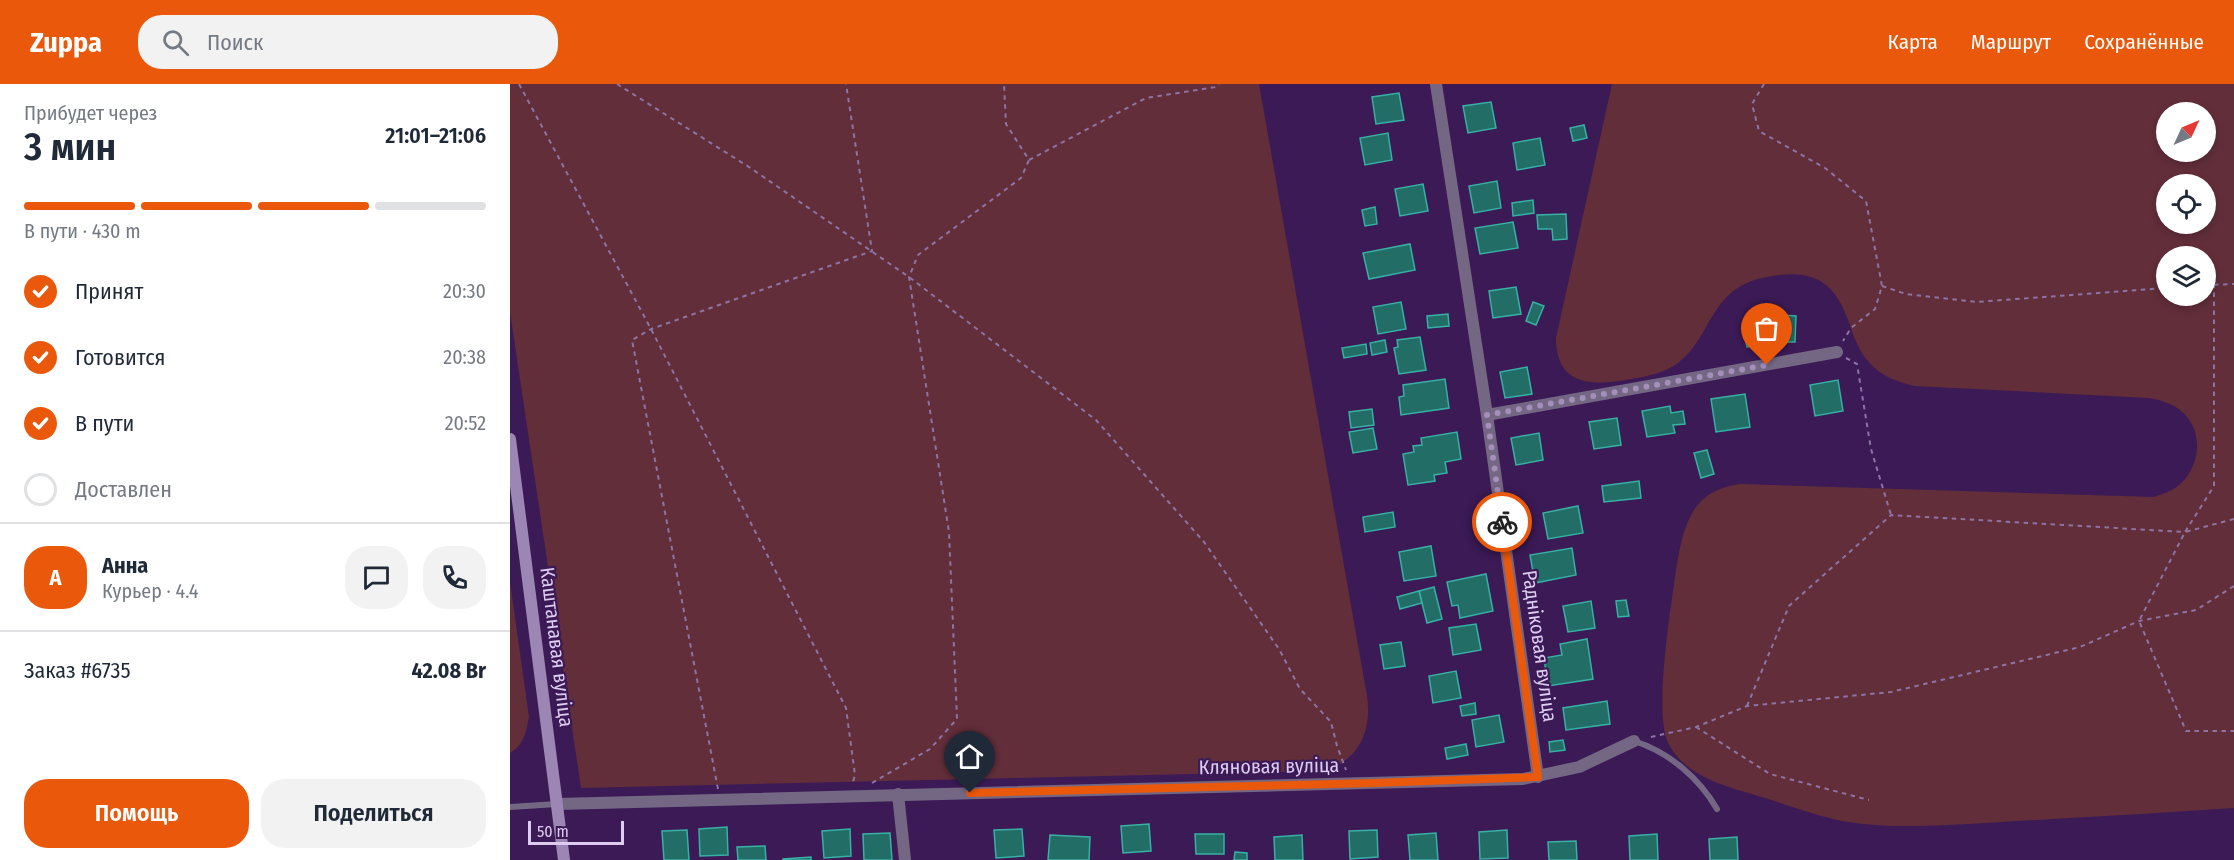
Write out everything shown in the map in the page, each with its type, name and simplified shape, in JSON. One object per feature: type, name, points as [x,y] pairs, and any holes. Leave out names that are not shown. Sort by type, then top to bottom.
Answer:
[{"type":"main road","name":"Каштанавая вуліца","points":[[510,439],[564,860]]},
{"type":"street","name":"Радніковая вуліца","points":[[1436,84],[1487,415],[1538,777]]},
{"type":"street","points":[[1487,415],[1837,352]]},
{"type":"street","name":"Кляновая вуліца","points":[[557,804],[1351,784],[1538,777],[1579,767],[1634,741]]},
{"type":"street","points":[[898,794],[905,860]]},
{"type":"lane","points":[[1634,741],[1667,756],[1708,795],[1717,809]]},
{"type":"lane","points":[[510,807],[557,804]]},
{"type":"path","points":[[519,84],[651,329],[846,708],[855,776],[849,796]]},
{"type":"path","points":[[617,84],[749,167],[872,251],[1096,420],[1204,542],[1280,649],[1300,688],[1332,722],[1337,746],[1351,784]]},
{"type":"path","points":[[846,84],[872,251]]},
{"type":"path","points":[[1004,84],[1006,124],[1029,160]]},
{"type":"path","points":[[869,784],[930,749],[957,719],[949,532],[909,277],[918,255],[1021,178],[1029,160],[1146,99],[1216,87],[1219,84]]},
{"type":"path","points":[[1764,84],[1752,104],[1759,131],[1825,168],[1866,201],[1882,286],[1875,309],[1851,328],[1837,352],[1857,364],[1871,448],[1891,515]]},
{"type":"path","points":[[720,799],[632,340],[651,329],[872,251]]},
{"type":"path","points":[[2216,285],[2234,284]]},
{"type":"path","points":[[1882,286],[1906,294],[1976,302],[2156,289]]},
{"type":"path","points":[[2139,621],[2185,532],[2214,486],[2214,306]]},
{"type":"path","points":[[1747,706],[1789,606],[1891,515],[2185,532],[2234,519]]},
{"type":"path","points":[[1634,741],[1696,727],[1747,706],[1891,692],[2080,647],[2139,621],[2196,610],[2234,586]]},
{"type":"path","points":[[2139,621],[2186,731],[2234,731]]},
{"type":"path","points":[[1696,727],[1770,774],[1869,800]]},
{"type":"shaded area","points":[[510,84],[1259,84],[1367,696],[1365,732],[1354,752],[1346,760],[1323,771],[581,788],[510,312]]},
{"type":"shaded area","points":[[1612,84],[2234,84],[2234,808],[1940,826],[1850,822],[1809,812],[1706,778],[1684,764],[1675,754],[1668,743],[1664,729],[1662,709],[1664,662],[1681,545],[1690,516],[1698,504],[1709,495],[1723,488],[1741,484],[2154,497],[2172,490],[2181,483],[2189,474],[2194,463],[2197,440],[2189,419],[2180,410],[2165,402],[2149,398],[1915,386],[1902,383],[1878,371],[1864,357],[1835,294],[1818,280],[1795,274],[1748,282],[1734,291],[1714,313],[1690,352],[1678,363],[1661,372],[1617,381],[1591,382],[1570,374],[1563,366],[1558,354],[1556,338]]},
{"type":"shaded area","points":[[510,582],[529,717],[521,742],[510,753]]},
{"type":"building","points":[[1399,93],[1404,120],[1376,124],[1372,97]]},
{"type":"building","points":[[1491,102],[1496,128],[1468,133],[1463,106]]},
{"type":"building","points":[[1584,125],[1587,138],[1573,141],[1570,128]]},
{"type":"building","points":[[1388,133],[1392,160],[1365,165],[1360,138]]},
{"type":"building","points":[[1540,138],[1545,165],[1517,170],[1513,143]]},
{"type":"building","points":[[1497,181],[1501,208],[1474,213],[1469,186]]},
{"type":"building","points":[[1423,184],[1428,211],[1400,216],[1395,189]]},
{"type":"building","points":[[1533,200],[1534,213],[1513,216],[1512,203]]},
{"type":"building","points":[[1375,207],[1377,224],[1365,226],[1362,210]]},
{"type":"building","points":[[1566,214],[1567,239],[1553,240],[1552,229],[1538,229],[1537,215]]},
{"type":"building","points":[[1513,222],[1518,248],[1480,254],[1475,228]]},
{"type":"building","points":[[1410,244],[1415,270],[1369,279],[1363,253]]},
{"type":"building","points":[[1516,287],[1521,314],[1493,318],[1489,291]]},
{"type":"building","points":[[1401,302],[1406,329],[1378,334],[1373,307]]},
{"type":"building","points":[[1533,302],[1544,306],[1536,325],[1526,321]]},
{"type":"building","points":[[1448,314],[1449,326],[1428,328],[1427,316]]},
{"type":"building","points":[[1783,315],[1796,316],[1795,342],[1782,342]]},
{"type":"building","points":[[1773,322],[1776,342],[1747,347],[1743,328]]},
{"type":"building","points":[[1420,337],[1426,370],[1399,374],[1394,348],[1398,347],[1397,340]]},
{"type":"building","points":[[1385,340],[1387,352],[1372,355],[1370,343]]},
{"type":"building","points":[[1366,344],[1367,354],[1344,358],[1342,348]]},
{"type":"building","points":[[1527,367],[1532,394],[1505,398],[1500,372]]},
{"type":"building","points":[[1445,379],[1449,408],[1401,415],[1399,397],[1404,396],[1403,385]]},
{"type":"building","points":[[1838,380],[1843,411],[1815,416],[1810,385]]},
{"type":"building","points":[[1745,394],[1750,427],[1716,432],[1711,399]]},
{"type":"building","points":[[1670,406],[1671,413],[1683,411],[1685,424],[1673,425],[1675,433],[1647,437],[1642,411]]},
{"type":"building","points":[[1372,409],[1374,425],[1351,428],[1349,412]]},
{"type":"building","points":[[1617,418],[1621,445],[1594,449],[1589,422]]},
{"type":"building","points":[[1373,428],[1377,449],[1353,453],[1349,432]]},
{"type":"building","points":[[1457,432],[1461,459],[1445,462],[1447,473],[1434,475],[1435,481],[1408,485],[1403,454],[1414,452],[1413,446],[1422,445],[1421,438]]},
{"type":"building","points":[[1539,433],[1543,460],[1516,465],[1511,438]]},
{"type":"building","points":[[1707,450],[1714,474],[1701,478],[1694,453]]},
{"type":"building","points":[[1639,481],[1641,498],[1604,502],[1602,486]]},
{"type":"building","points":[[1578,506],[1583,533],[1548,539],[1543,513]]},
{"type":"building","points":[[1393,512],[1395,527],[1365,532],[1363,517]]},
{"type":"building","points":[[1431,546],[1436,576],[1404,581],[1399,552]]},
{"type":"building","points":[[1572,548],[1576,575],[1535,583],[1530,555]]},
{"type":"building","points":[[1486,574],[1493,611],[1460,618],[1458,605],[1452,606],[1447,582]]},
{"type":"building","points":[[1434,587],[1442,619],[1427,623],[1419,591]]},
{"type":"building","points":[[1419,591],[1422,603],[1400,609],[1397,597]]},
{"type":"building","points":[[1626,600],[1629,616],[1618,617],[1616,601]]},
{"type":"building","points":[[1591,601],[1595,628],[1568,632],[1563,606]]},
{"type":"building","points":[[1476,624],[1481,650],[1453,655],[1449,628]]},
{"type":"building","points":[[1587,639],[1593,679],[1548,686],[1544,658],[1562,655],[1560,644]]},
{"type":"building","points":[[1401,642],[1405,666],[1384,669],[1380,645]]},
{"type":"building","points":[[1456,671],[1461,698],[1433,703],[1429,676]]},
{"type":"building","points":[[1607,701],[1610,724],[1566,730],[1563,708]]},
{"type":"building","points":[[1475,703],[1476,714],[1462,716],[1460,706]]},
{"type":"building","points":[[1499,715],[1504,742],[1476,747],[1472,720]]},
{"type":"building","points":[[1563,740],[1565,750],[1550,752],[1549,742]]},
{"type":"building","points":[[1466,744],[1468,755],[1447,759],[1445,748]]},
{"type":"building","points":[[1149,824],[1151,851],[1123,853],[1121,826]]},
{"type":"building","points":[[727,827],[728,855],[700,856],[699,829]]},
{"type":"building","points":[[850,829],[851,856],[824,858],[822,831]]},
{"type":"building","points":[[1022,829],[1024,856],[996,858],[994,830]]},
{"type":"building","points":[[687,830],[689,860],[664,860],[662,831]]},
{"type":"building","points":[[1377,830],[1378,857],[1350,859],[1349,831]]},
{"type":"building","points":[[1507,830],[1508,858],[1480,859],[1479,832]]},
{"type":"building","points":[[890,833],[892,860],[864,860],[863,834]]},
{"type":"building","points":[[1436,833],[1438,860],[1410,860],[1408,835]]},
{"type":"building","points":[[1195,834],[1224,834],[1224,854],[1196,854]]},
{"type":"building","points":[[1657,834],[1658,860],[1630,860],[1629,836]]},
{"type":"building","points":[[1050,835],[1090,837],[1089,860],[1048,860]]},
{"type":"building","points":[[1302,835],[1303,860],[1275,860],[1274,837]]},
{"type":"building","points":[[1737,837],[1738,860],[1710,860],[1709,839]]},
{"type":"building","points":[[1576,841],[1577,860],[1549,860],[1548,842]]},
{"type":"building","points":[[765,846],[766,860],[738,860],[737,847]]},
{"type":"building","points":[[1235,852],[1247,853],[1247,860],[1234,860]]},
{"type":"building","points":[[811,857],[811,860],[783,860],[783,859]]},
{"type":"way so far","points":[[1502,522],[1487,415],[1767,365]]},
{"type":"route","points":[[970,793],[1538,777],[1502,522]]}]
